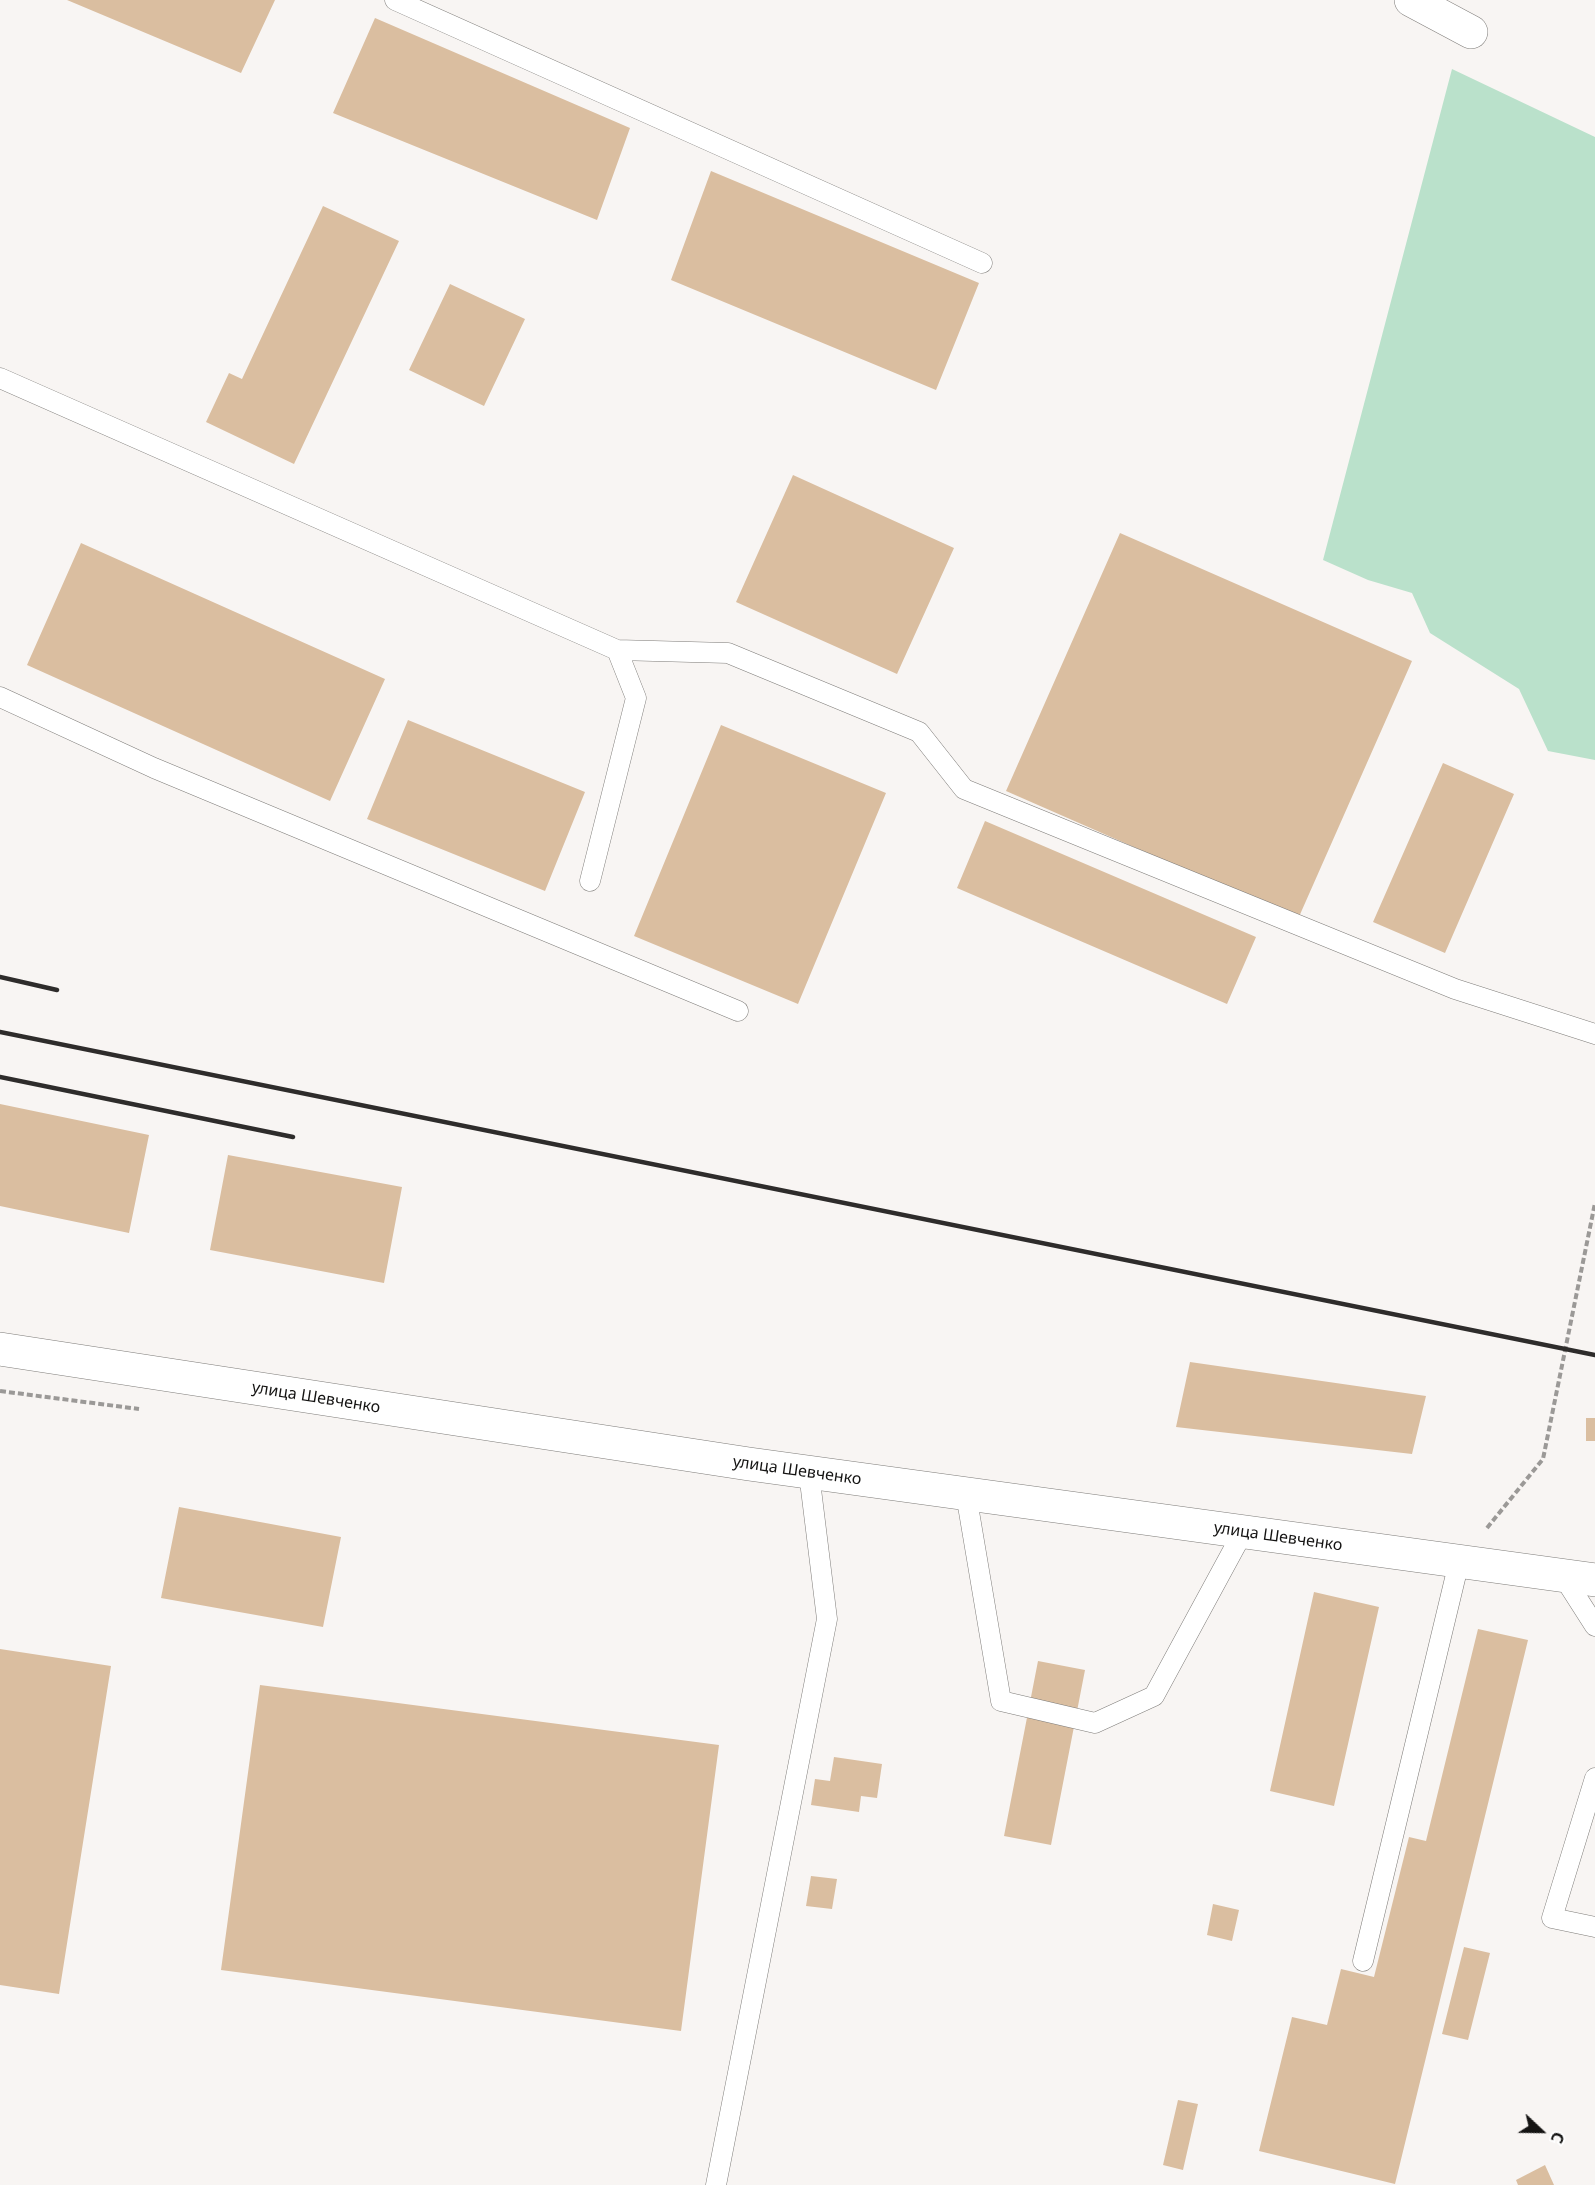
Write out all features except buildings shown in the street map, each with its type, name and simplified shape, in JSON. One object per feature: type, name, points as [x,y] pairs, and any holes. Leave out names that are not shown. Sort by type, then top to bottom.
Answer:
[{"type":"street","points":[[1411,0],[1471,32]]},
{"type":"street","name":"улица Шевченко","points":[[0,1349],[809,1473],[1595,1580]]},
{"type":"lane","points":[[395,0],[982,263]]},
{"type":"lane","points":[[0,378],[617,650],[728,653],[919,732],[963,789],[1455,989],[1595,1034]]},
{"type":"lane","points":[[590,881],[636,698],[617,650]]},
{"type":"lane","points":[[0,697],[154,768],[738,1011]]},
{"type":"lane","points":[[716,2185],[826,1619],[809,1473]]},
{"type":"lane","points":[[966,1494],[1001,1701],[1095,1723],[1154,1696],[1243,1532]]},
{"type":"lane","points":[[1362,1961],[1459,1562]]},
{"type":"lane","points":[[1563,1576],[1595,1626]]},
{"type":"lane","points":[[1595,1778],[1552,1918],[1595,1927]]},
{"type":"path","points":[[1459,1562],[1543,1459],[1595,1203]]},
{"type":"green space","points":[[1452,69],[1595,137],[1595,760],[1548,751],[1519,689],[1430,633],[1412,593],[1368,580],[1323,560]]},
{"type":"railway","points":[[0,977],[57,990]]},
{"type":"railway","points":[[0,1032],[1595,1355]]},
{"type":"railway","points":[[0,1077],[293,1137]]}]
